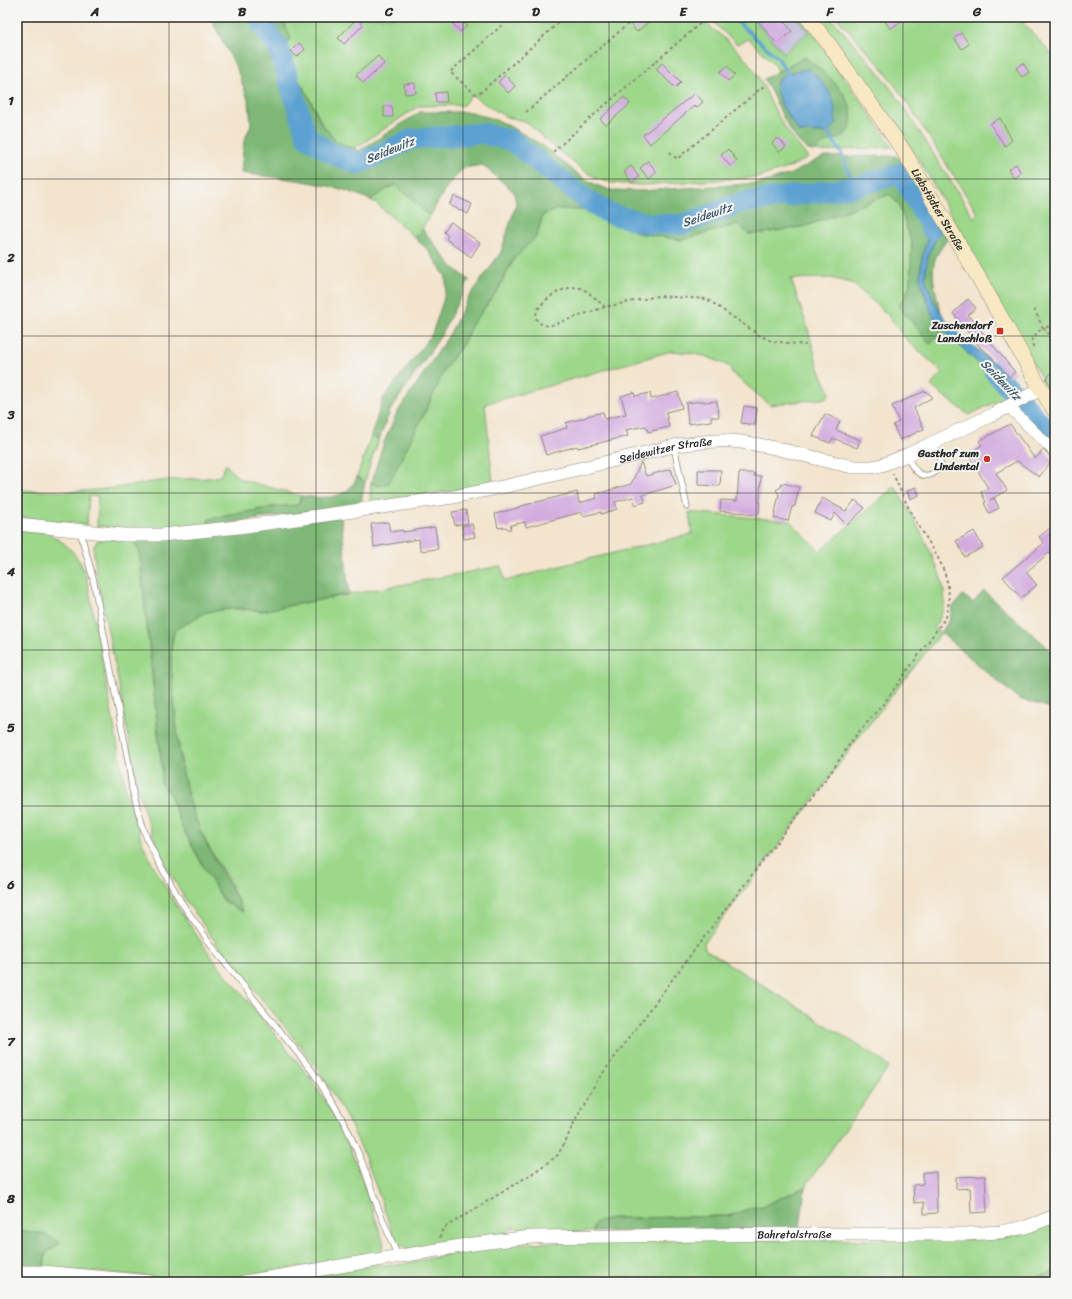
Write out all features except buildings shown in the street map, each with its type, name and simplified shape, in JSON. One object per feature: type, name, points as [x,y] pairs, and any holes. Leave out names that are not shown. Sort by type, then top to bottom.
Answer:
[{"type":"main road","name":"Liebstädter Straße","points":[[807,17],[829,44],[903,150],[1055,411]]},
{"type":"street","name":"Seidewitzer Straße","points":[[17,524],[124,535],[162,535],[239,527],[460,496],[673,446],[707,442],[728,441],[750,443],[854,467],[872,467],[888,463],[933,443],[1041,389]]},
{"type":"street","points":[[1016,402],[1055,452]]},
{"type":"street","name":"Bahretalstraße","points":[[244,1282],[398,1258],[473,1244],[531,1237],[966,1234],[1000,1232],[1026,1227],[1055,1216]]},
{"type":"street","points":[[17,1272],[43,1272],[150,1282]]},
{"type":"lane","points":[[907,455],[915,470],[920,474],[925,475],[934,473],[938,470],[940,464],[939,457],[933,443]]},
{"type":"lane","points":[[673,446],[687,507]]},
{"type":"lane","points":[[80,531],[93,578],[132,789],[147,839],[158,862],[182,902],[217,953],[313,1072],[346,1126],[362,1162],[398,1258]]},
{"type":"path","points":[[511,17],[450,72],[475,94],[481,92],[565,17]]},
{"type":"path","points":[[526,112],[636,17]]},
{"type":"path","points":[[699,17],[705,20]]},
{"type":"path","points":[[553,152],[597,112],[705,20]]},
{"type":"path","points":[[670,152],[677,159],[765,85]]},
{"type":"path","points":[[605,308],[581,288],[569,287],[546,299],[536,310],[536,316],[537,321],[540,324],[549,326],[605,308],[658,296],[707,299],[759,336],[772,341],[806,345]]},
{"type":"path","points":[[1034,309],[1043,328],[1055,340]]},
{"type":"path","points":[[1038,332],[1043,328],[1055,325]]},
{"type":"path","points":[[439,1251],[441,1232],[447,1226],[530,1175],[557,1156],[581,1108],[597,1081],[698,944],[834,768],[853,739],[884,703],[946,617],[949,606],[949,590],[947,579],[941,563],[913,517],[888,463]]},
{"type":"shaded area","points":[[751,17],[796,17],[809,31],[783,53]]},
{"type":"green space","points":[[210,17],[295,17],[285,25],[291,39],[281,48],[290,66],[307,93],[321,123],[335,140],[359,151],[420,112],[472,112],[504,123],[542,145],[580,176],[596,185],[610,190],[640,191],[762,183],[791,174],[825,157],[896,156],[901,160],[948,239],[936,257],[933,271],[934,285],[941,312],[929,291],[925,278],[930,252],[936,238],[915,206],[928,233],[928,239],[923,254],[921,267],[922,287],[933,314],[944,331],[930,344],[898,305],[903,301],[910,285],[912,243],[899,205],[890,194],[806,226],[748,234],[738,224],[681,240],[638,233],[623,225],[582,210],[559,209],[543,215],[536,237],[514,259],[498,290],[471,326],[464,342],[445,369],[389,483],[380,486],[371,483],[384,442],[397,413],[448,337],[467,300],[501,252],[516,204],[514,192],[483,165],[463,168],[446,188],[430,216],[395,184],[370,200],[323,185],[241,173],[244,141],[251,125],[249,102],[237,69]]},
{"type":"green space","points":[[295,17],[704,17],[702,20],[729,43],[748,62],[757,75],[782,123],[808,158],[790,167],[760,177],[642,185],[612,183],[598,179],[583,170],[557,150],[525,121],[507,117],[472,95],[463,105],[419,106],[355,148],[336,141],[324,128],[307,93],[290,67],[281,48],[291,39],[285,25]]},
{"type":"green space","points":[[707,17],[751,17],[784,53],[809,31],[796,17],[802,17],[893,147],[822,152],[816,151],[824,143],[840,138],[804,57],[778,71],[775,65],[749,39],[737,44]]},
{"type":"green space","points":[[816,17],[830,17],[876,69],[900,101],[974,218],[978,214],[904,98],[880,65],[836,17],[1018,17],[1055,58],[1055,402],[920,161],[830,34]]},
{"type":"green space","points":[[804,57],[832,80],[847,99],[851,110],[851,121],[847,132],[840,138],[824,144],[816,151],[808,150],[800,143],[788,126],[764,79]],"holes":[[[807,69],[835,126],[826,133],[799,132],[782,106],[779,98],[777,83],[780,78],[789,73]]]},
{"type":"green space","points":[[395,184],[430,216],[422,229],[414,237],[376,203],[370,200]]},
{"type":"green space","points":[[890,194],[899,205],[912,243],[910,285],[903,301],[898,305],[930,344],[944,331],[980,365],[1007,395],[1003,398],[969,415],[931,386],[942,372],[904,337],[887,314],[852,283],[831,278],[791,279],[808,329],[818,366],[830,393],[827,398],[770,405],[732,373],[730,367],[701,355],[671,351],[485,404],[493,483],[451,491],[370,502],[371,483],[380,486],[428,406],[445,369],[464,342],[471,326],[498,290],[514,259],[536,237],[543,215],[559,209],[582,210],[623,225],[638,233],[681,240],[738,224],[748,234],[806,226]]},
{"type":"green space","points":[[422,229],[453,267],[469,280],[440,337],[390,411],[379,440],[371,436],[383,399],[432,334],[446,288],[446,277],[427,249],[414,237]]},
{"type":"green space","points":[[371,436],[379,440],[365,482],[357,477]]},
{"type":"green space","points":[[226,464],[240,479],[301,496],[298,505],[272,507],[207,526],[164,531],[97,526],[98,496],[89,496],[87,525],[17,517],[17,490],[83,491],[169,480],[214,477],[220,476]]},
{"type":"green space","points":[[357,477],[365,482],[361,502],[357,505],[207,526],[209,519],[272,507],[298,505],[301,496],[326,497],[341,494],[353,485]]},
{"type":"green space","points":[[895,486],[927,545],[941,578],[944,593],[944,605],[934,628],[941,633],[856,741],[814,799],[704,943],[705,949],[883,1061],[889,1067],[805,1187],[763,1206],[751,1208],[729,1216],[613,1218],[593,1232],[521,1232],[516,1227],[511,1228],[508,1233],[409,1249],[399,1244],[393,1234],[366,1159],[350,1124],[319,1070],[222,951],[186,901],[163,860],[144,811],[138,788],[97,578],[94,547],[97,541],[105,538],[134,541],[139,550],[162,770],[161,784],[169,792],[182,827],[223,900],[242,912],[233,888],[201,832],[196,820],[187,790],[181,760],[172,674],[171,647],[174,630],[186,622],[203,613],[214,610],[234,609],[261,611],[501,566],[505,581],[692,534],[689,512],[790,521],[820,551]]},
{"type":"green space","points":[[341,517],[349,594],[261,611],[238,608],[206,612],[175,630],[173,638],[171,656],[172,682],[179,746],[187,791],[201,832],[243,912],[223,900],[182,827],[169,792],[161,784],[162,769],[139,550],[134,541]]},
{"type":"green space","points":[[17,530],[46,532],[64,543],[80,562],[87,579],[126,791],[142,842],[153,865],[176,905],[211,956],[309,1076],[329,1107],[340,1127],[357,1165],[384,1244],[381,1252],[374,1255],[246,1276],[206,1279],[167,1278],[44,1268],[46,1252],[55,1248],[45,1234],[17,1230]]},
{"type":"green space","points":[[984,591],[1055,654],[1055,709],[1019,699],[941,633],[950,619],[952,608],[963,595],[973,603]]},
{"type":"green space","points":[[805,1187],[800,1228],[593,1232],[593,1227],[596,1222],[613,1218],[729,1216],[751,1208],[763,1206]]},
{"type":"green space","points":[[1055,1222],[1055,1270],[1048,1274],[1021,1282],[272,1282],[374,1265],[399,1265],[472,1249],[506,1244],[582,1241],[998,1239],[1026,1233]]},
{"type":"green space","points":[[17,1230],[45,1234],[60,1242],[55,1248],[46,1252],[44,1268],[17,1267]]},
{"type":"green space","points":[[1055,1270],[1055,1282],[1021,1282],[1048,1274]]},
{"type":"water","points":[[809,69],[822,81],[833,100],[836,116],[835,126],[826,133],[799,132],[782,106],[776,91],[776,84],[779,79],[785,75]]},
{"type":"water","points":[[921,203],[935,229],[936,238],[928,257],[925,278],[935,303],[950,326],[989,359],[1015,388],[1007,395],[980,365],[944,331],[933,317],[920,279],[922,257],[928,237],[926,226],[915,206]]},
{"type":"water","points":[[1035,411],[1055,429],[1055,445],[1028,417]]},
{"type":"waterway","name":"Seidewitz","points":[[257,17],[279,49],[307,137],[333,154],[358,164],[412,139],[482,133],[512,141],[584,198],[610,214],[646,223],[681,225],[741,203],[854,187],[901,173],[931,229]]},
{"type":"waterway","points":[[732,17],[778,58],[790,78]]},
{"type":"waterway","points":[[826,129],[842,154],[854,187]]},
{"type":"waterway","name":"Seidewitz","points":[[994,371],[1055,439]]},
{"type":"place","name":"Zuschendorf Landschloß","points":[[1000,331]]},
{"type":"place","name":"Gasthof zum Lindental","points":[[987,459]]}]
